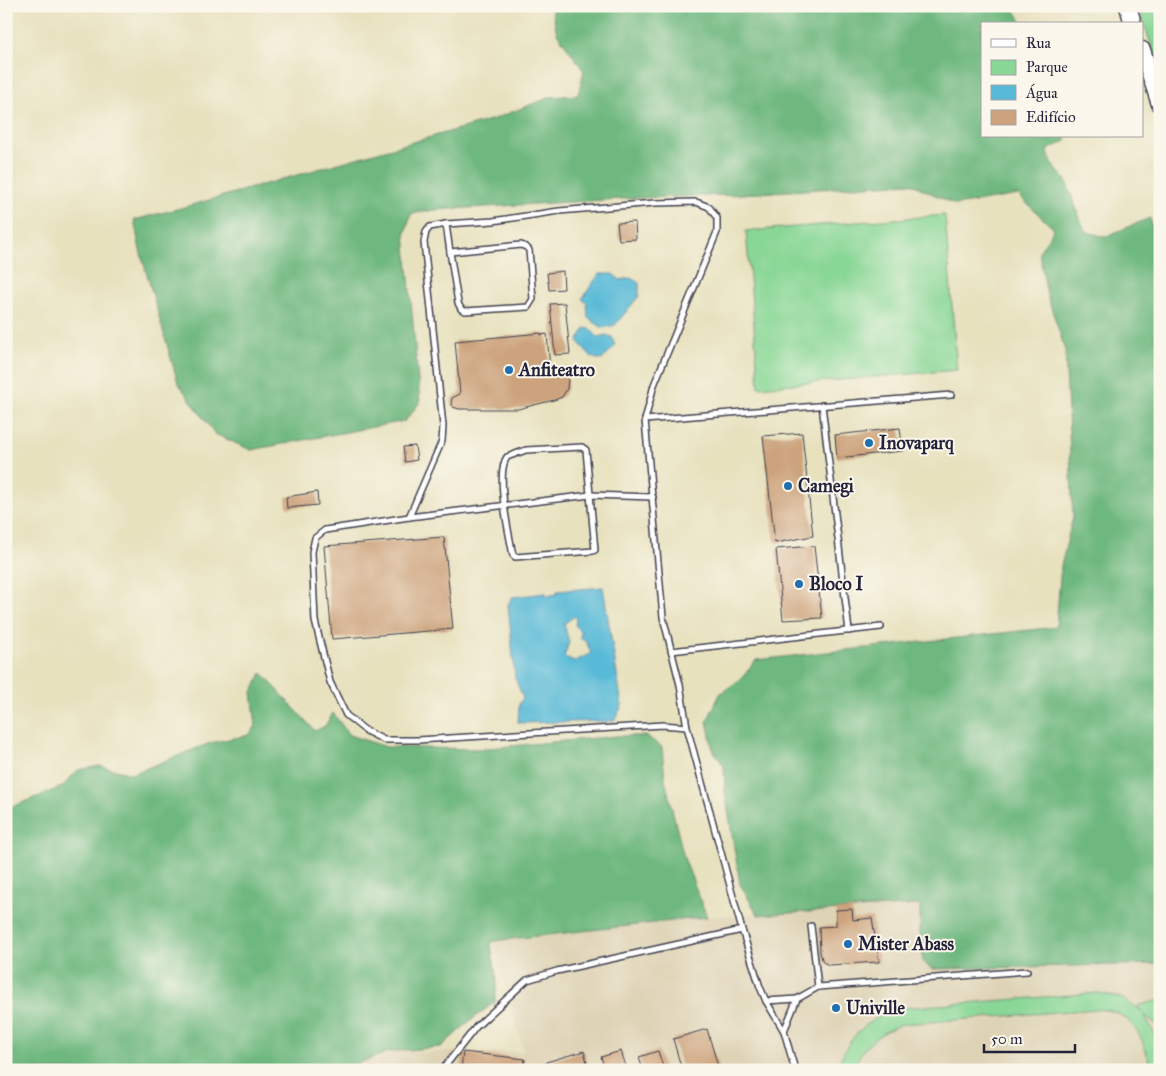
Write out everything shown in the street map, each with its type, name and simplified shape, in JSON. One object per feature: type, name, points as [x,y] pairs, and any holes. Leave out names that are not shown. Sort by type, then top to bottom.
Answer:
[{"type":"main road","points":[[1128,6],[1132,22]]},
{"type":"main road","points":[[1144,56],[1160,104]]},
{"type":"lane","points":[[409,517],[442,441],[443,426],[424,242],[426,232],[430,227],[493,221],[560,211],[655,203],[696,202],[709,207],[717,218],[717,232],[654,385],[645,420],[663,617],[680,686],[687,727],[742,930],[766,1001],[784,1031],[795,1070]]},
{"type":"lane","points":[[446,224],[450,252],[458,303],[461,309],[474,311],[528,307],[531,304],[533,299],[529,250],[526,246],[450,252]]},
{"type":"lane","points":[[645,420],[950,395]]},
{"type":"lane","points":[[822,406],[849,631]]},
{"type":"lane","points":[[584,448],[590,495],[596,548],[593,551],[515,557],[511,546],[504,505],[502,478],[506,457],[526,450],[584,448]]},
{"type":"lane","points":[[653,497],[590,495],[409,517],[325,530],[315,538],[312,552],[315,621],[330,682],[346,715],[366,731],[384,740],[418,740],[663,725],[687,727]]},
{"type":"lane","points":[[671,651],[881,627]]},
{"type":"lane","points":[[811,926],[818,987]]},
{"type":"lane","points":[[442,1070],[476,1027],[527,980],[742,930]]},
{"type":"lane","points":[[766,1001],[797,999],[818,987],[1027,971]]},
{"type":"lane","points":[[784,1031],[797,999]]},
{"type":"shaded area","name":"Univille","points":[[921,905],[1160,963],[1160,1070],[340,1070],[388,1052],[524,1052],[493,941],[707,917]]},
{"type":"green space","points":[[551,6],[1012,6],[1022,22],[981,22],[981,138],[1066,138],[1066,141],[1047,150],[1053,166],[1065,179],[1085,231],[1104,237],[1150,218],[1155,238],[1160,327],[1160,964],[932,969],[923,962],[920,905],[758,915],[740,884],[725,792],[724,766],[713,750],[707,721],[720,694],[742,678],[756,660],[1056,627],[1061,566],[1073,517],[1065,349],[1047,295],[1039,252],[1054,229],[1018,195],[956,205],[910,183],[728,195],[638,198],[434,210],[411,214],[405,234],[420,402],[405,421],[251,450],[215,434],[178,383],[140,250],[134,220],[494,119],[550,97],[578,95],[584,71],[557,33]]},
{"type":"green space","points":[[1138,6],[1160,6],[1160,70],[1144,22]]},
{"type":"green space","points":[[945,215],[957,370],[759,387],[746,231]]},
{"type":"green space","points":[[262,673],[315,731],[325,726],[333,713],[349,735],[387,747],[478,749],[617,736],[646,736],[662,747],[665,780],[684,858],[707,917],[493,941],[491,945],[497,981],[495,1002],[441,1047],[388,1052],[340,1070],[6,1070],[6,809],[62,787],[78,770],[100,766],[132,774],[210,743],[249,735],[256,726],[252,692]]},
{"type":"green space","points":[[1098,993],[1122,998],[1144,1013],[1137,1006],[1160,1000],[1160,1028],[1144,1014],[1157,1040],[1160,1070],[1150,1070],[1144,1045],[1136,1030],[1124,1017],[1115,1012],[1097,1009],[903,1024],[887,1031],[872,1041],[861,1054],[853,1070],[837,1070],[847,1047],[860,1030],[877,1018],[900,1008]]},
{"type":"water","points":[[599,274],[613,274],[620,280],[631,278],[639,283],[639,296],[615,325],[603,328],[588,318],[587,303],[582,299]]},
{"type":"water","points":[[585,328],[590,329],[598,337],[606,335],[612,337],[615,346],[602,360],[591,356],[578,340]]},
{"type":"water","points":[[603,587],[622,706],[614,721],[518,723],[519,704],[523,698],[515,678],[508,605],[512,597],[546,593],[547,596],[557,594],[557,591]],"holes":[[[574,616],[576,619],[575,626],[581,632],[580,638],[586,641],[591,653],[574,662],[564,657],[569,642],[564,624]]]},
{"type":"building","points":[[635,222],[636,239],[619,240],[617,223]]},
{"type":"building","points":[[563,271],[564,289],[549,290],[547,273]]},
{"type":"building","points":[[565,303],[570,354],[555,355],[550,304]]},
{"type":"building","name":"Anfiteatro","points":[[541,333],[541,335],[547,334],[550,368],[558,369],[568,380],[567,389],[562,397],[518,409],[459,409],[453,407],[451,404],[452,398],[460,394],[455,341]]},
{"type":"building","name":"Inovaparq","points":[[900,428],[903,451],[837,458],[835,435]]},
{"type":"building","name":"Camegi","points":[[802,433],[813,536],[775,543],[763,436]]},
{"type":"building","points":[[415,446],[417,460],[405,462],[403,447]]},
{"type":"building","points":[[317,492],[318,505],[287,508],[286,497]]},
{"type":"building","points":[[444,537],[453,629],[332,639],[324,546]]},
{"type":"building","name":"Bloco I","points":[[814,546],[822,618],[783,620],[776,549]]},
{"type":"building","name":"Mister Abass","points":[[852,909],[853,920],[872,918],[879,962],[829,965],[823,962],[820,953],[819,927],[836,926],[836,910]]},
{"type":"building","points":[[707,1029],[719,1070],[682,1070],[673,1039]]},
{"type":"building","points":[[584,1051],[589,1070],[549,1070],[546,1062]]},
{"type":"building","points":[[621,1051],[627,1070],[605,1070],[601,1057]]},
{"type":"building","points":[[658,1051],[664,1070],[643,1070],[639,1057]]},
{"type":"building","points":[[463,1052],[525,1059],[523,1070],[461,1070]]},
{"type":"place","name":"Anfiteatro","points":[[509,370]]},
{"type":"place","name":"Inovaparq","points":[[869,443]]},
{"type":"place","name":"Camegi","points":[[788,486]]},
{"type":"place","name":"Bloco I","points":[[799,584]]},
{"type":"place","name":"Mister Abass","points":[[848,944]]},
{"type":"place","name":"Univille","points":[[836,1008]]}]
